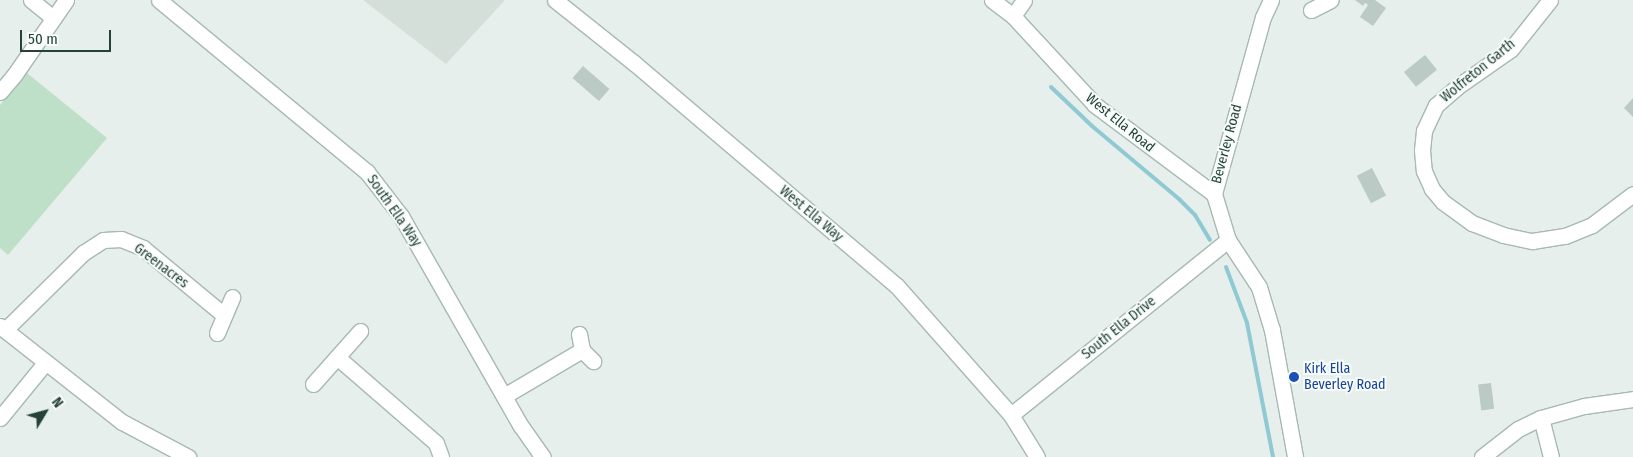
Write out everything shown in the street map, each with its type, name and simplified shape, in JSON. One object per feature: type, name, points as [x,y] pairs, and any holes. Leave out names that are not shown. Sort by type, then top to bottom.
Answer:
[{"type":"street","points":[[30,0],[52,17]]},
{"type":"street","points":[[0,92],[15,74],[52,17],[66,0]]},
{"type":"street","name":"South Ella Way","points":[[159,0],[367,172],[401,216],[504,396],[543,457]]},
{"type":"street","name":"West Ella Way","points":[[555,0],[634,63],[896,285],[1011,415],[1037,457]]},
{"type":"street","name":"West Ella Road","points":[[992,0],[1012,16],[1095,105],[1214,194]]},
{"type":"street","points":[[1012,16],[1024,0]]},
{"type":"street","name":"Beverley Road","points":[[1271,0],[1262,17],[1214,194],[1228,240],[1259,287],[1272,330],[1296,457]]},
{"type":"street","name":"Wolfreton Garth","points":[[1550,0],[1511,49],[1457,87],[1436,106],[1424,131],[1422,150],[1424,171],[1432,188],[1443,202],[1472,223],[1503,235],[1532,241],[1565,236],[1592,225],[1633,194]]},
{"type":"street","name":"Greenacres","points":[[2,328],[84,252],[103,240],[121,239],[143,248],[224,315]]},
{"type":"street","name":"South Ella Drive","points":[[1011,415],[1228,240]]},
{"type":"street","points":[[217,332],[232,297]]},
{"type":"street","points":[[2,328],[122,422],[188,457]]},
{"type":"street","points":[[313,384],[360,331]]},
{"type":"street","points":[[579,334],[582,350],[594,361]]},
{"type":"street","points":[[504,396],[582,350]]},
{"type":"street","points":[[337,357],[436,443],[440,457]]},
{"type":"street","points":[[0,418],[45,363]]},
{"type":"street","points":[[1482,457],[1518,429],[1541,418],[1584,406],[1633,399]]},
{"type":"street","points":[[1541,418],[1551,457]]},
{"type":"shaded area","points":[[363,0],[505,0],[446,64]]},
{"type":"green space","points":[[27,73],[107,138],[8,255],[0,248],[0,105]]},
{"type":"building","points":[[1355,0],[1375,0],[1386,8],[1373,26],[1360,17],[1368,5],[1365,3],[1363,6]]},
{"type":"building","points":[[1425,55],[1437,70],[1416,87],[1404,72]]},
{"type":"building","points":[[583,66],[609,89],[599,101],[573,78]]},
{"type":"building","points":[[1633,98],[1633,117],[1624,108]]},
{"type":"building","points":[[1372,168],[1386,196],[1371,203],[1357,176]]},
{"type":"building","points":[[1491,383],[1494,409],[1481,410],[1478,385]]},
{"type":"waterway","points":[[1051,87],[1092,126],[1179,199],[1195,215],[1210,240]]},
{"type":"waterway","points":[[1226,267],[1247,323],[1273,457]]},
{"type":"place","name":"Kirk Ella Beverley Road","points":[[1294,377]]}]
